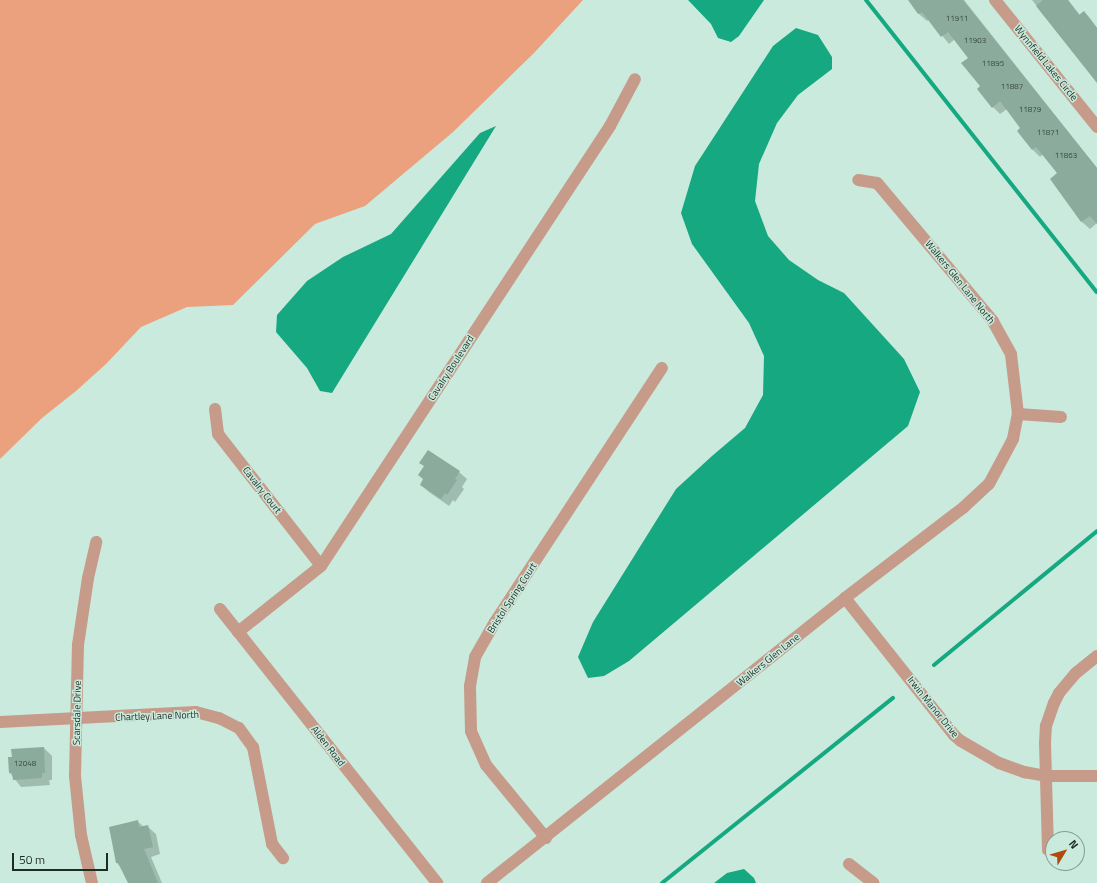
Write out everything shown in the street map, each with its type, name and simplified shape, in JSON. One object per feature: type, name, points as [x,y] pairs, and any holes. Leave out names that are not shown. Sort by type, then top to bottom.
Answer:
[{"type":"street","name":"Wynnfield Lakes Circle","points":[[995,0],[1097,127]]},
{"type":"street","name":"Cavalry Boulevard","points":[[238,632],[321,566],[610,126],[635,79]]},
{"type":"street","name":"Walkers Glen Lane North","points":[[858,180],[877,183],[993,320],[1012,354],[1018,414]]},
{"type":"street","name":"Bristol Spring Court","points":[[546,838],[486,765],[471,731],[470,686],[475,657],[495,622],[662,368]]},
{"type":"street","name":"Cavalry Court","points":[[215,409],[218,434],[321,566]]},
{"type":"street","points":[[1018,414],[1061,417]]},
{"type":"street","name":"Walkers Glen Lane","points":[[487,883],[546,838],[845,598],[964,507],[989,484],[1013,439],[1018,414]]},
{"type":"street","name":"Scarsdale Drive","points":[[92,883],[80,835],[75,776],[78,645],[88,578],[96,542]]},
{"type":"street","name":"Irwin Manor Drive","points":[[845,598],[954,735],[961,741],[999,763],[1024,772],[1046,776],[1097,776]]},
{"type":"street","name":"Alden Road","points":[[220,609],[437,883]]},
{"type":"street","points":[[1047,831],[1046,726],[1059,693],[1076,674],[1097,656]]},
{"type":"street","name":"Chartley Lane North","points":[[0,722],[77,720],[196,712],[219,718],[239,728],[253,747],[272,844],[283,858]]},
{"type":"street","points":[[850,864],[873,883]]},
{"type":"shaded area","points":[[0,0],[583,0],[534,53],[453,132],[365,206],[315,224],[233,305],[187,307],[141,327],[106,364],[76,391],[42,418],[0,459]]},
{"type":"shaded area","points":[[688,0],[764,0],[739,36],[731,42],[718,38],[711,24]]},
{"type":"shaded area","points":[[796,28],[818,35],[832,57],[832,69],[798,95],[777,123],[759,164],[755,201],[768,236],[789,260],[818,280],[844,293],[904,359],[920,392],[908,426],[629,661],[604,676],[588,678],[578,657],[593,622],[676,489],[745,428],[763,395],[764,356],[749,323],[692,244],[681,213],[695,166],[773,46]]},
{"type":"shaded area","points":[[496,126],[332,393],[320,391],[307,368],[276,332],[277,315],[307,281],[343,257],[391,234],[480,133]]},
{"type":"shaded area","points":[[744,869],[754,878],[756,883],[714,883],[727,873]]},
{"type":"building","points":[[908,0],[963,0],[1097,168],[1097,224],[1090,216],[1081,222],[1050,179],[1057,173],[1036,147],[1032,150],[1017,131],[1020,128],[1000,101],[992,108],[977,89],[980,86],[961,63],[968,58],[948,32],[941,37],[922,12],[918,14]]},
{"type":"building","points":[[1043,0],[1068,0],[1079,15],[1084,11],[1097,28],[1097,83],[1036,6]]},
{"type":"building","points":[[428,450],[460,471],[455,479],[457,480],[447,495],[445,493],[441,499],[420,485],[423,479],[418,475],[424,466],[419,463]]},
{"type":"building","points":[[44,747],[45,773],[42,773],[42,778],[13,780],[12,773],[9,773],[8,757],[12,757],[11,749]]},
{"type":"building","points":[[138,820],[139,827],[148,825],[153,847],[144,849],[158,883],[128,883],[118,863],[116,863],[109,827]]},
{"type":"waterway","points":[[866,0],[1097,292]]},
{"type":"waterway","points":[[934,665],[1097,531]]},
{"type":"waterway","points":[[662,883],[893,698]]}]
